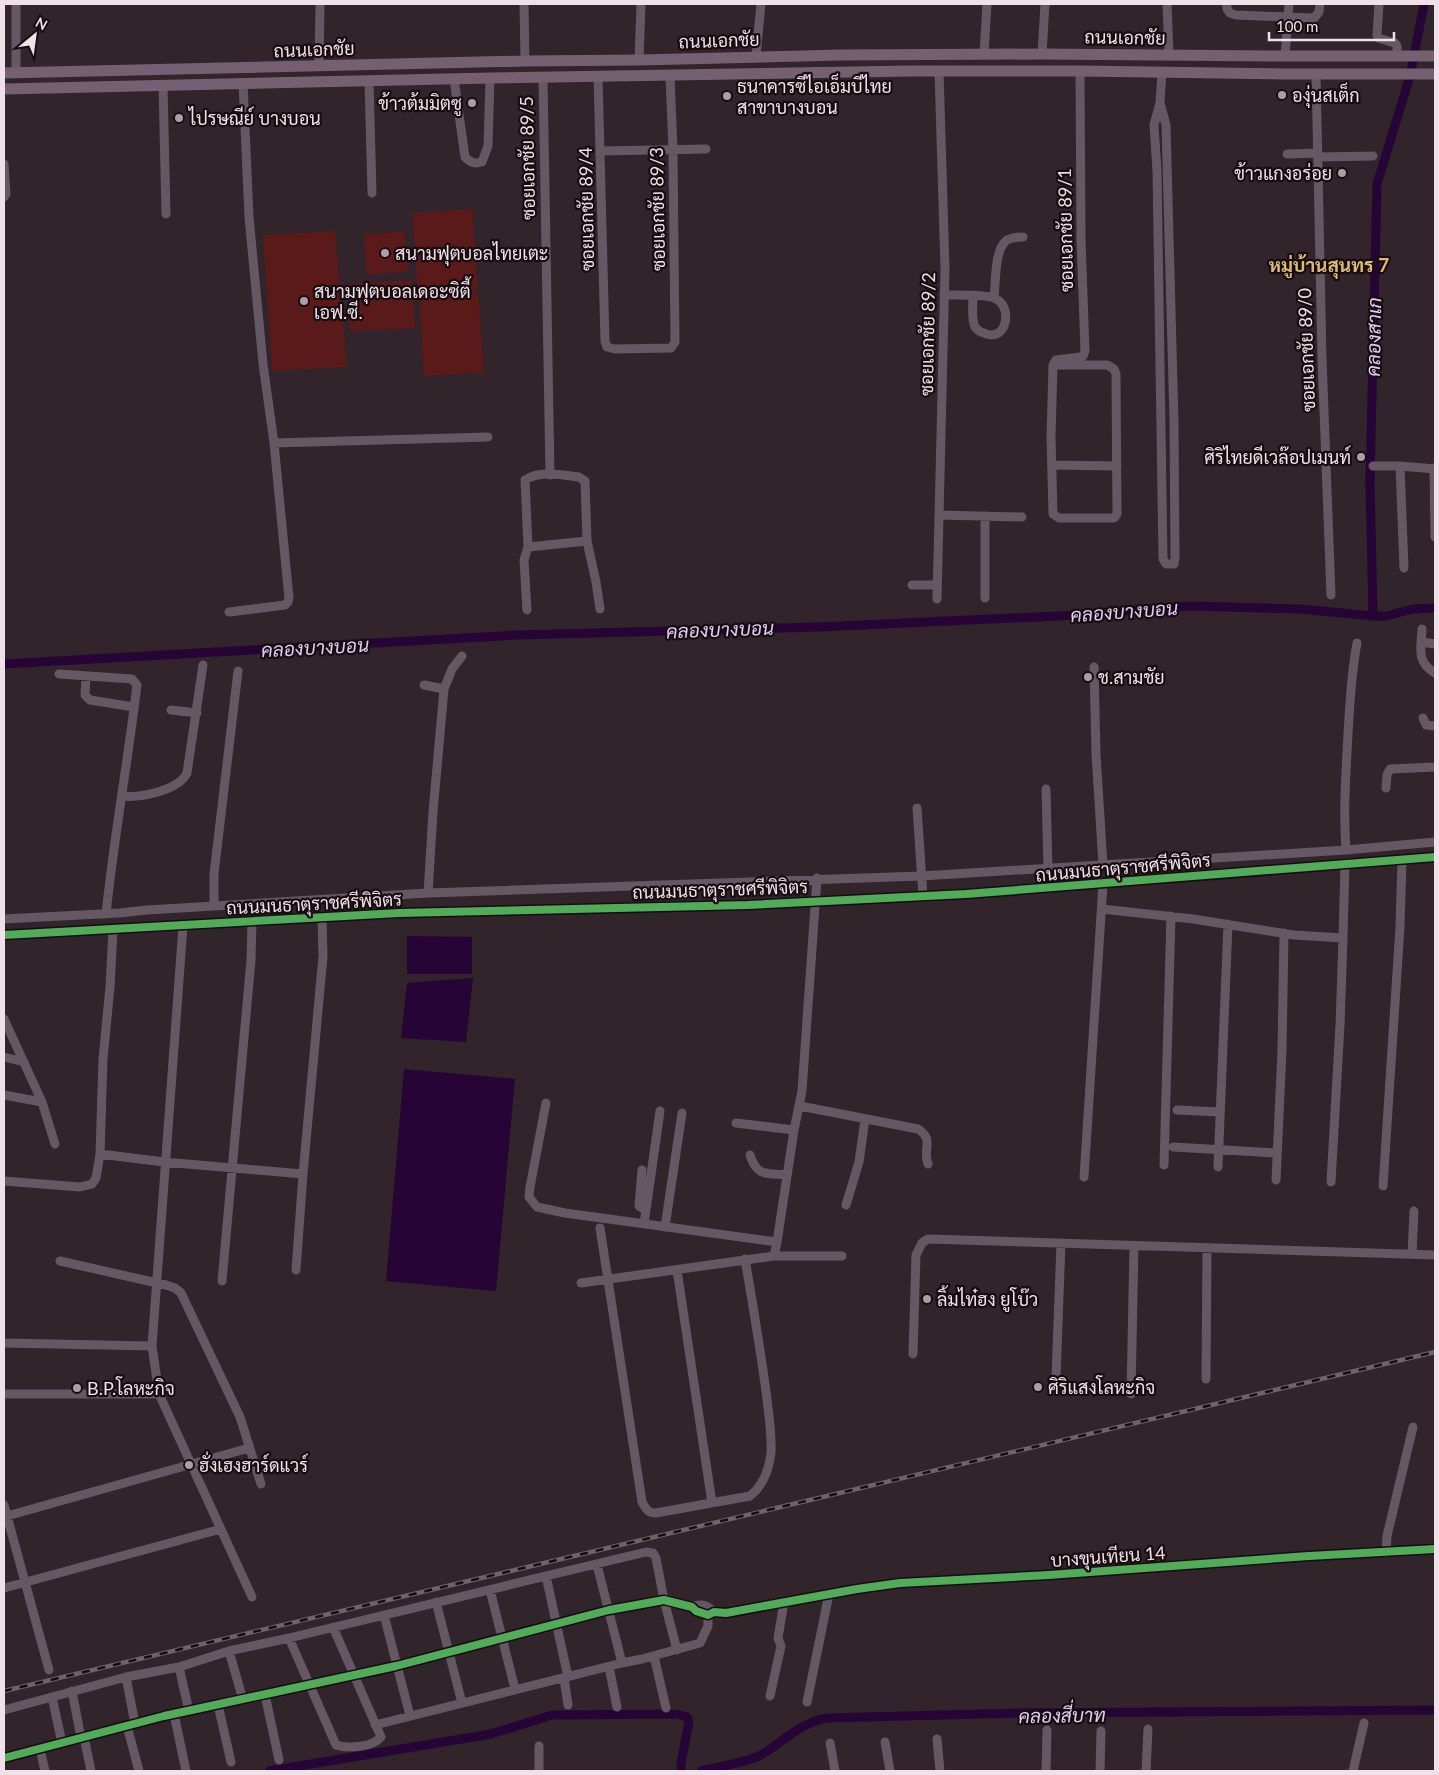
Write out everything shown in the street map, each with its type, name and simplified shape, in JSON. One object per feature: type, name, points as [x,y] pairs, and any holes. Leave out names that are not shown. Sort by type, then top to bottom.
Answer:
[{"type":"main road","name":"ถนนเอกชัย","points":[[4,73],[756,56],[984,54],[1432,56]]},
{"type":"main road","points":[[160,70],[165,77],[163,85]]},
{"type":"main road","points":[[184,70],[180,78],[186,85]]},
{"type":"main road","name":"ถนนเอกชัย","points":[[4,89],[490,78],[939,71],[1430,74]]},
{"type":"street","points":[[16,4],[16,73]]},
{"type":"street","points":[[319,66],[320,4]]},
{"type":"street","points":[[524,4],[524,61]]},
{"type":"street","points":[[639,60],[641,4]]},
{"type":"street","points":[[756,56],[761,4]]},
{"type":"street","points":[[984,54],[987,4]]},
{"type":"street","points":[[1042,54],[1046,4]]},
{"type":"street","points":[[1167,4],[1169,56]]},
{"type":"street","points":[[1227,4],[1227,9],[1230,13],[1236,15],[1314,18],[1319,12],[1320,4]]},
{"type":"street","points":[[1285,56],[1289,4]]},
{"type":"street","points":[[1379,4],[1376,35],[1381,40],[1395,43],[1399,56]]},
{"type":"street","name":"ซอยเอกชัย 89/2","points":[[937,599],[944,295],[939,71]]},
{"type":"street","name":"ซอยเอกชัย 89/1","points":[[1053,365],[1056,360],[1083,356],[1085,351],[1081,239],[1080,71]]},
{"type":"street","points":[[1160,102],[1166,126],[1174,421],[1175,558],[1174,564],[1171,565],[1166,564],[1163,559],[1157,171],[1154,125],[1160,102],[1162,72]]},
{"type":"street","name":"ซอยเอกชัย 89/0","points":[[1316,74],[1322,358],[1331,595]]},
{"type":"street","name":"ซอยเอกชัย 89/3","points":[[605,341],[607,347],[615,349],[670,348],[675,342],[673,150],[670,76]]},
{"type":"street","name":"ซอยเอกชัย 89/5","points":[[543,77],[550,474]]},
{"type":"street","name":"ซอยเอกชัย 89/4","points":[[598,77],[605,341]]},
{"type":"street","points":[[454,79],[465,157],[475,164],[482,162],[486,156],[488,146],[490,78]]},
{"type":"street","points":[[370,81],[372,193]]},
{"type":"street","points":[[229,612],[278,607],[288,602],[287,571],[274,443],[263,364],[249,217],[243,83]]},
{"type":"street","points":[[163,85],[166,214]]},
{"type":"street","points":[[601,151],[706,149]]},
{"type":"street","points":[[1287,154],[1373,156]]},
{"type":"street","points":[[4,164],[5,196]]},
{"type":"street","points":[[994,298],[1000,250],[1009,239],[1023,237]]},
{"type":"street","points":[[944,295],[973,296],[994,298],[1004,308],[1006,323],[999,333],[987,335],[977,330],[974,325],[973,296]]},
{"type":"street","points":[[1053,365],[1107,365],[1114,369],[1116,374],[1117,514],[1111,519],[1059,518],[1055,516],[1052,509],[1053,365]]},
{"type":"street","points":[[274,443],[488,437]]},
{"type":"street","points":[[1052,465],[1117,466]]},
{"type":"street","points":[[1373,466],[1434,468],[1435,537]]},
{"type":"street","points":[[1400,466],[1404,568]]},
{"type":"street","points":[[527,610],[524,560],[528,547],[524,482],[528,478],[550,474],[579,476],[584,481],[587,541],[600,609]]},
{"type":"street","points":[[939,515],[1022,517]]},
{"type":"street","points":[[984,598],[985,516]]},
{"type":"street","points":[[528,547],[587,541]]},
{"type":"street","points":[[912,586],[938,585]]},
{"type":"street","points":[[1422,629],[1423,664],[1435,673]]},
{"type":"street","points":[[1346,850],[1345,779],[1351,678],[1357,642]]},
{"type":"street","points":[[1422,642],[1435,644]]},
{"type":"street","points":[[428,893],[444,689],[452,669],[462,656]]},
{"type":"street","points":[[122,796],[134,797],[157,792],[170,787],[184,778],[187,773],[204,664]]},
{"type":"street","points":[[1094,668],[1096,754],[1103,865]]},
{"type":"street","points":[[214,906],[214,874],[238,671]]},
{"type":"street","points":[[59,674],[132,679],[136,685],[106,914]]},
{"type":"street","points":[[86,676],[86,698],[134,707]]},
{"type":"street","points":[[424,685],[444,689]]},
{"type":"street","points":[[171,710],[197,713]]},
{"type":"street","points":[[1423,718],[1426,725],[1435,726]]},
{"type":"street","points":[[1386,788],[1387,775],[1390,769],[1435,767]]},
{"type":"street","points":[[1046,789],[1048,868]]},
{"type":"street","points":[[916,808],[923,896]]},
{"type":"street","name":"ถนนมนธาตุราชศรีพิจิตร","points":[[4,919],[428,893],[817,878],[921,876],[1346,850],[1435,842]]},
{"type":"street","name":"ถนนมนธาตุราชศรีพิจิตร","points":[[4,935],[400,913],[816,902],[1103,884],[1435,857]]},
{"type":"street","points":[[1382,1186],[1399,944],[1402,859]]},
{"type":"street","points":[[1331,1182],[1339,1043],[1345,863]]},
{"type":"street","points":[[774,1256],[786,1175],[800,1106],[817,878]]},
{"type":"street","points":[[1084,1177],[1103,884]]},
{"type":"street","points":[[1102,910],[1172,916],[1284,933],[1343,938]]},
{"type":"street","points":[[1164,1165],[1172,916]]},
{"type":"street","points":[[296,1270],[322,956],[322,918]]},
{"type":"street","points":[[222,1281],[252,960],[252,921]]},
{"type":"street","points":[[1218,1167],[1228,924]]},
{"type":"street","points":[[183,926],[164,1162],[152,1346],[159,1394],[252,1597]]},
{"type":"street","points":[[4,1181],[87,1186],[92,1184],[96,1178],[100,1154],[103,1059],[113,930]]},
{"type":"street","points":[[1276,1180],[1282,1051],[1284,933]]},
{"type":"street","points":[[4,1018],[42,1102],[55,1144]]},
{"type":"street","points":[[4,1057],[24,1062]]},
{"type":"street","points":[[4,1095],[42,1102]]},
{"type":"street","points":[[546,1103],[529,1197],[532,1202],[545,1210],[777,1242]]},
{"type":"street","points":[[800,1106],[918,1129],[923,1132],[928,1141],[925,1152],[928,1164]]},
{"type":"street","points":[[1176,1110],[1220,1112]]},
{"type":"street","points":[[644,1224],[660,1111]]},
{"type":"street","points":[[665,1227],[682,1113]]},
{"type":"street","points":[[846,1205],[859,1162],[865,1119]]},
{"type":"street","points":[[736,1122],[794,1130]]},
{"type":"street","points":[[1173,1147],[1276,1153]]},
{"type":"street","points":[[100,1154],[164,1162],[303,1174]]},
{"type":"street","points":[[750,1156],[758,1171],[786,1175]]},
{"type":"street","points":[[642,1170],[639,1206],[646,1210]]},
{"type":"street","points":[[1412,1254],[1414,1211]]},
{"type":"street","points":[[600,1228],[642,1502],[645,1509],[650,1513],[656,1514],[750,1496],[757,1491],[764,1480],[770,1454],[770,1428],[762,1358],[744,1259]]},
{"type":"street","points":[[913,1354],[916,1255],[922,1244],[928,1240],[1435,1255]]},
{"type":"street","points":[[1056,1377],[1061,1243]]},
{"type":"street","points":[[1132,1394],[1134,1246]]},
{"type":"street","points":[[1206,1379],[1207,1248]]},
{"type":"street","points":[[581,1283],[744,1259],[774,1256],[842,1256]]},
{"type":"street","points":[[60,1261],[174,1288],[181,1293],[240,1417],[261,1484]]},
{"type":"street","points":[[677,1270],[712,1503]]},
{"type":"street","points":[[4,1343],[152,1346]]},
{"type":"street","points":[[4,1394],[159,1394]]},
{"type":"street","points":[[1386,1553],[1387,1536],[1413,1427]]},
{"type":"street","points":[[7,1516],[249,1448]]},
{"type":"street","points":[[4,1505],[49,1670]]},
{"type":"street","points":[[4,1588],[221,1529]]},
{"type":"street","name":"บางขุนเทียน 14","points":[[717,1613],[900,1583],[1058,1575],[1309,1556],[1435,1549]]},
{"type":"street","points":[[4,1710],[72,1690],[179,1667],[229,1651],[646,1552],[653,1553],[656,1558],[664,1600],[677,1650]]},
{"type":"street","points":[[597,1565],[622,1663]]},
{"type":"street","points":[[546,1576],[557,1624],[566,1678],[568,1706]]},
{"type":"street","points":[[490,1590],[515,1689]]},
{"type":"street","points":[[807,1702],[829,1594]]},
{"type":"street","points":[[4,1756],[40,1749],[174,1714],[396,1666],[610,1610],[664,1600],[692,1607],[696,1612],[717,1613]]},
{"type":"street","points":[[436,1602],[462,1703]]},
{"type":"street","points":[[770,1696],[781,1646],[778,1638],[784,1602]]},
{"type":"street","points":[[375,1725],[700,1643],[717,1613]]},
{"type":"street","points":[[384,1615],[410,1716]]},
{"type":"street","points":[[289,1638],[336,1745],[350,1747],[377,1741],[381,1737],[333,1627]]},
{"type":"street","points":[[229,1651],[243,1700]]},
{"type":"street","points":[[654,1656],[666,1708]]},
{"type":"street","points":[[179,1667],[189,1711]]},
{"type":"street","points":[[609,1667],[617,1707]]},
{"type":"street","points":[[126,1677],[131,1725],[139,1771]]},
{"type":"street","points":[[72,1690],[82,1738],[92,1771]]},
{"type":"street","points":[[265,1695],[279,1760]]},
{"type":"street","points":[[52,1697],[62,1742]]},
{"type":"street","points":[[218,1705],[231,1762]]},
{"type":"street","points":[[174,1714],[186,1771]]},
{"type":"street","points":[[1353,1771],[1364,1724]]},
{"type":"street","points":[[1146,1771],[1148,1729]]},
{"type":"street","points":[[1046,1771],[1047,1730]]},
{"type":"street","points":[[1100,1771],[1101,1731]]},
{"type":"street","points":[[937,1739],[940,1771]]},
{"type":"street","points":[[885,1742],[890,1771]]},
{"type":"street","points":[[830,1743],[835,1771]]},
{"type":"street","points":[[539,1746],[539,1771]]},
{"type":"street","points":[[40,1749],[45,1771]]},
{"type":"shaded area","points":[[472,209],[478,289],[418,293],[412,213]]},
{"type":"shaded area","name":"สนามฟุตบอลเดอะซิตี้ เอฟ.ซี.","points":[[335,231],[347,367],[272,371],[263,235]]},
{"type":"shaded area","name":"สนามฟุตบอลไทยเตะ","points":[[404,231],[408,271],[367,275],[363,235]]},
{"type":"shaded area","points":[[412,280],[415,328],[350,331],[347,284]]},
{"type":"shaded area","points":[[478,292],[484,372],[424,376],[419,296]]},
{"type":"shaded area","points":[[407,936],[472,937],[472,974],[407,974]]},
{"type":"shaded area","points":[[473,978],[466,1042],[401,1038],[407,983]]},
{"type":"shaded area","points":[[404,1069],[515,1079],[496,1291],[386,1281]]},
{"type":"waterway","name":"คลองสาเก","points":[[1373,616],[1370,481],[1377,184],[1410,76],[1424,4]]},
{"type":"waterway","name":"คลองบางบอน","points":[[4,664],[517,635],[818,627],[1058,616],[1190,606],[1301,609],[1373,616],[1386,616],[1413,609],[1435,608]]},
{"type":"waterway","name":"คลองสี่บาท","points":[[701,1771],[755,1758],[810,1723],[828,1718],[1021,1713],[1435,1710]]},
{"type":"waterway","points":[[269,1771],[491,1734],[552,1715],[676,1714],[687,1717],[689,1722],[681,1771]]},
{"type":"railway","points":[[4,1691],[1435,1352]]},
{"type":"cycle path","points":[[4,935],[399,913],[748,905],[966,894],[1435,857]]},
{"type":"cycle path","points":[[4,1758],[164,1716],[396,1666],[609,1610],[664,1600],[692,1607],[696,1611],[708,1615],[714,1612],[726,1613],[900,1583],[1435,1549]]},
{"type":"place","name":"องุ่นสเต็ก","points":[[1282,95]]},
{"type":"place","name":"ธนาคารซีไอเอ็มบีไทย สาขาบางบอน","points":[[727,96]]},
{"type":"place","name":"ข้าวต้มมิตซู","points":[[472,103]]},
{"type":"place","name":"ไปรษณีย์ บางบอน","points":[[179,118]]},
{"type":"place","name":"ข้าวแกงอร่อย","points":[[1342,173]]},
{"type":"place","name":"สนามฟุตบอลไทยเตะ","points":[[385,253]]},
{"type":"place","name":"สนามฟุตบอลเดอะซิตี้ เอฟ.ซี.","points":[[304,301]]},
{"type":"place","name":"ศิริไทยดีเวล๊อปเมนท์","points":[[1361,457]]},
{"type":"place","name":"ช.สามชัย","points":[[1088,677]]},
{"type":"place","name":"ลิ้มไท๋ฮง ยูโบ๊ว","points":[[927,1299]]},
{"type":"place","name":"ศิริแสงโลหะกิจ","points":[[1038,1387]]},
{"type":"place","name":"B.P.โลหะกิจ","points":[[77,1388]]},
{"type":"place","name":"ฮั่งเฮงฮาร์ดแวร์","points":[[189,1465]]},
{"type":"district","name":"หมู่บ้านสุนทร 7","points":[[1329,264]]}]
